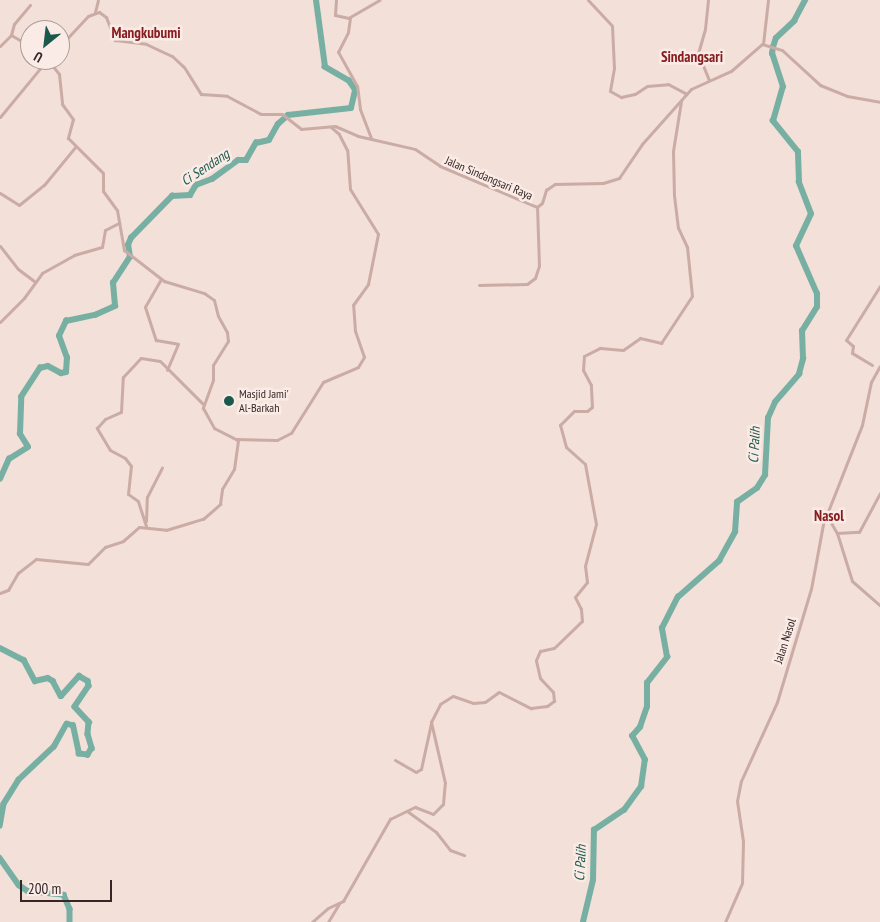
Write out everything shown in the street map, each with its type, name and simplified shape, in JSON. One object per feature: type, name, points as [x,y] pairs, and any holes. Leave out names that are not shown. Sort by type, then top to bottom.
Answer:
[{"type":"street","points":[[70,36],[95,12],[98,0]]},
{"type":"street","points":[[336,0],[336,14],[349,18],[379,0]]},
{"type":"street","points":[[588,0],[612,26],[614,70],[610,89],[615,95],[633,95],[647,86],[668,84],[687,94]]},
{"type":"street","points":[[708,0],[705,28],[698,53],[709,80]]},
{"type":"street","points":[[768,0],[764,44],[782,50],[820,85],[847,96],[880,102]]},
{"type":"street","points":[[0,46],[11,35],[13,26],[30,5]]},
{"type":"street","name":"Jalan Sindangsari Raya","points":[[95,12],[106,17],[118,41],[146,44],[172,56],[184,67],[201,94],[227,96],[261,114],[284,115],[301,129],[330,127],[415,148],[440,166],[537,207],[542,203],[546,190],[555,184],[603,183],[619,178],[642,144],[687,94],[709,80],[731,71],[764,44]]},
{"type":"street","points":[[349,18],[348,32],[338,55],[357,86],[360,106],[370,138]]},
{"type":"street","points":[[11,35],[20,40]]},
{"type":"street","points":[[0,117],[39,70]]},
{"type":"street","points":[[56,70],[59,74],[62,104],[73,118],[67,137],[103,172],[103,193],[116,207],[123,249],[161,278],[213,299],[228,332],[227,343],[213,365],[214,380],[203,404]]},
{"type":"street","points":[[395,760],[416,772],[421,769],[431,722],[440,704],[453,696],[476,703],[487,702],[500,692],[533,708],[547,706],[554,701],[553,692],[540,678],[536,660],[540,652],[556,646],[582,621],[581,609],[575,597],[588,582],[585,566],[596,524],[585,464],[566,447],[560,425],[574,411],[587,411],[592,407],[591,384],[583,370],[584,356],[600,348],[623,350],[640,338],[661,343],[692,296],[687,247],[678,228],[674,196],[673,151],[681,101]]},
{"type":"street","points":[[238,440],[231,475],[222,489],[220,505],[203,519],[155,531],[146,526],[138,502],[128,495],[130,466],[125,458],[110,450],[97,428],[105,419],[120,412],[123,377],[139,359],[159,360],[166,370],[182,380],[203,404],[214,428],[238,440],[277,440],[291,433],[322,382],[358,367],[364,358],[355,331],[354,305],[370,278],[378,234],[350,189],[347,150],[339,134],[330,127]]},
{"type":"street","points":[[0,193],[19,205],[44,185],[76,146]]},
{"type":"street","points":[[479,285],[527,284],[535,278],[539,266],[537,207]]},
{"type":"street","points":[[0,322],[24,298],[44,271],[74,255],[102,247],[105,230],[119,223]]},
{"type":"street","points":[[0,246],[18,269],[34,282]]},
{"type":"street","points":[[161,278],[145,307],[156,340],[162,344],[178,344],[166,370]]},
{"type":"street","points":[[872,364],[852,353],[853,346],[846,338],[880,286]]},
{"type":"street","name":"Jalan Nasol","points":[[725,922],[742,883],[743,841],[738,790],[777,702],[811,589],[826,516],[862,424],[872,382],[880,366]]},
{"type":"street","points":[[146,526],[147,497],[162,468]]},
{"type":"street","points":[[837,532],[858,532],[880,493]]},
{"type":"street","points":[[826,516],[837,532],[852,581],[880,604]]},
{"type":"street","points":[[0,593],[8,590],[18,573],[36,559],[88,564],[105,547],[123,542],[138,528],[146,526]]},
{"type":"street","points":[[328,922],[386,823],[407,810],[418,807],[433,814],[443,802],[445,780],[431,722]]},
{"type":"street","points":[[407,810],[436,832],[450,850],[464,855]]},
{"type":"street","points":[[312,922],[328,908],[339,903]]},
{"type":"waterway","name":"Ci Sendang","points":[[0,479],[9,459],[28,447],[20,434],[21,397],[40,368],[48,366],[61,373],[66,372],[67,358],[59,336],[66,321],[95,315],[115,306],[113,283],[130,257],[128,245],[131,238],[172,196],[190,195],[196,185],[212,179],[238,160],[246,160],[256,143],[269,140],[278,124],[288,115],[351,108],[355,90],[349,81],[325,67],[316,0]]},
{"type":"waterway","name":"Ci Palih","points":[[583,922],[593,880],[594,830],[624,810],[641,787],[645,760],[632,736],[640,727],[647,707],[647,683],[667,657],[662,628],[678,597],[719,561],[735,532],[737,502],[757,488],[765,475],[768,418],[775,402],[799,374],[803,359],[802,331],[817,307],[817,294],[796,246],[811,214],[799,182],[798,152],[773,121],[783,87],[772,54],[773,47],[776,38],[794,21],[805,0]]},
{"type":"waterway","name":"Ci Sendang","points":[[0,648],[24,660],[35,681],[48,678],[53,681],[61,696],[79,676],[88,681],[89,686],[75,707],[89,722],[88,734],[92,748],[88,755],[79,754],[73,726],[67,724],[54,747],[19,780],[4,804],[0,826]]},
{"type":"waterway","name":"Ci Sendang","points":[[0,858],[19,885],[28,891],[64,895],[70,909],[70,922]]},
{"type":"place","name":"Masjid Jami' Al-Barkah","points":[[229,401]]},
{"type":"district","name":"Mangkubumi","points":[[146,33]]},
{"type":"district","name":"Sindangsari","points":[[692,57]]},
{"type":"district","name":"Nasol","points":[[829,516]]}]
